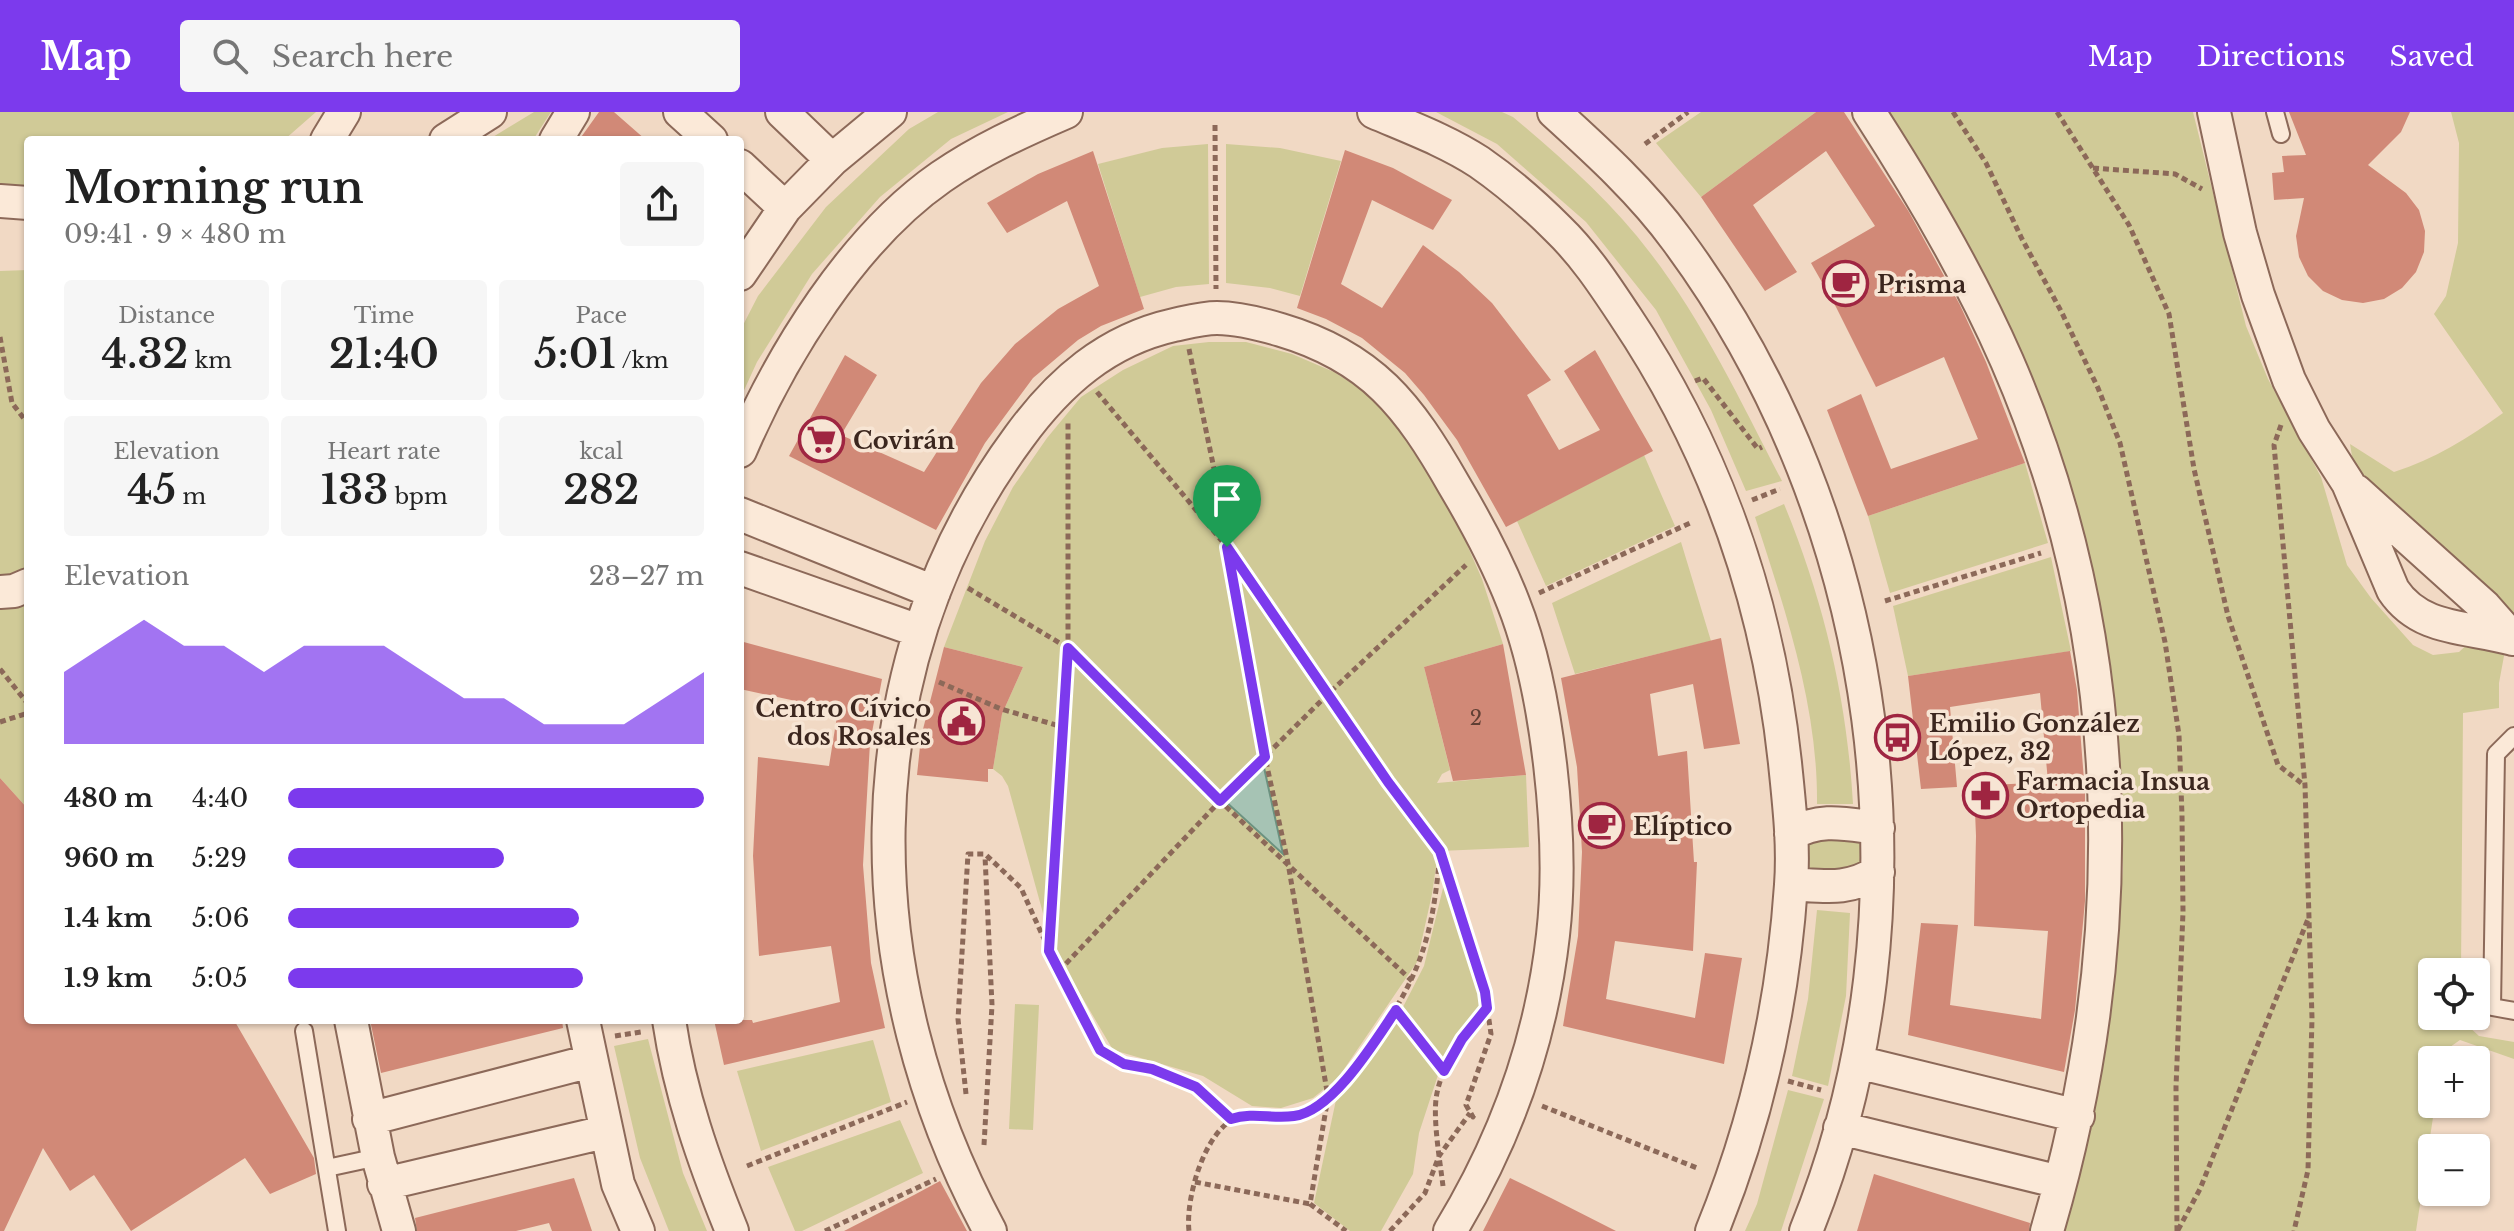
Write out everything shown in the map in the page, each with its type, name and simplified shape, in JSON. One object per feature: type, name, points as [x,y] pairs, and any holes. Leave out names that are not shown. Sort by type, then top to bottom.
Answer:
[{"type":"street","points":[[329,136],[344,112]]},
{"type":"street","points":[[452,136],[490,112]]},
{"type":"street","points":[[558,136],[573,112]]},
{"type":"street","points":[[680,112],[707,136]]},
{"type":"street","points":[[782,112],[832,160]]},
{"type":"street","points":[[744,268],[785,208],[832,160],[890,112]]},
{"type":"street","points":[[744,442],[798,338],[875,235],[939,178],[1002,139],[1066,112]]},
{"type":"street","points":[[1374,112],[1425,133],[1479,162],[1559,229],[1595,270],[1670,387],[1727,509],[1756,597],[1779,708],[1791,834],[1791,884],[1776,1004],[1763,1074],[1750,1128],[1712,1231]]},
{"type":"street","points":[[1554,112],[1617,169],[1677,239],[1741,339],[1808,477],[1837,562],[1871,735],[1878,872],[1868,989],[1857,1062],[1840,1128],[1806,1231]]},
{"type":"street","points":[[1869,112],[1932,217],[2007,360],[2054,490],[2082,602],[2097,685],[2105,786],[2101,963],[2078,1116],[2047,1231]]},
{"type":"street","points":[[2214,112],[2240,233],[2258,295],[2289,380],[2348,483],[2393,590],[2402,603],[2425,620],[2513,640]]},
{"type":"street","points":[[744,170],[785,208]]},
{"type":"street","points":[[0,201],[24,203]]},
{"type":"street","points":[[990,1231],[955,1163],[930,1096],[903,998],[889,902],[888,855],[893,758],[907,673],[919,631],[945,587],[949,554],[999,463],[1035,414],[1072,376],[1113,347],[1148,331],[1216,318],[1261,324],[1302,336],[1363,367],[1399,400],[1431,444],[1514,604],[1538,692],[1557,835],[1554,932],[1539,1023],[1517,1096],[1487,1164],[1450,1231]]},
{"type":"street","points":[[2348,483],[2485,607],[2513,640]]},
{"type":"street","points":[[744,515],[945,587]]},
{"type":"street","points":[[744,569],[919,631]]},
{"type":"street","points":[[0,592],[24,587]]},
{"type":"street","points":[[1791,834],[1807,825],[1832,822],[1878,828]]},
{"type":"street","points":[[1791,884],[1833,886],[1860,883],[1878,872]]},
{"type":"street","points":[[352,1024],[369,1119],[399,1231]]},
{"type":"street","points":[[659,1025],[704,1162],[732,1231]]},
{"type":"street","points":[[369,1119],[592,1040],[605,1132],[618,1184],[638,1231]]},
{"type":"street","points":[[1857,1062],[2078,1116]]},
{"type":"street","points":[[1840,1128],[2060,1182]]},
{"type":"street","points":[[381,1171],[605,1132]]},
{"type":"lane","points":[[2275,112],[2281,134]]},
{"type":"lane","points":[[2514,736],[2496,754],[2492,1007],[2514,1011]]},
{"type":"lane","points":[[304,1031],[337,1231]]},
{"type":"lane","points":[[327,1168],[381,1171]]},
{"type":"path","points":[[1645,144],[1688,112]]},
{"type":"path","points":[[1953,112],[1986,163],[2061,311],[2120,443],[2165,642],[2179,735],[2182,815],[2183,912],[2176,1087],[2177,1231]]},
{"type":"path","points":[[2057,112],[2129,225],[2169,314],[2194,469],[2228,616],[2278,765],[2305,785]]},
{"type":"path","points":[[1215,125],[1216,298]]},
{"type":"path","points":[[2093,168],[2175,174],[2214,195]]},
{"type":"path","points":[[0,337],[12,403],[24,419]]},
{"type":"path","points":[[1186,337],[1217,483],[1328,1097],[1310,1204]]},
{"type":"path","points":[[1689,383],[1703,378],[1758,449],[1771,445]]},
{"type":"path","points":[[1088,382],[1227,547],[1388,782],[1440,851],[1485,992],[1491,1034],[1466,1105],[1473,1117],[1479,1108]]},
{"type":"path","points":[[2294,1231],[2308,1170],[2312,1018],[2305,785],[2274,445],[2279,427],[2288,415],[2303,407]]},
{"type":"path","points":[[1049,951],[1068,648],[1068,417]]},
{"type":"path","points":[[1745,502],[1789,486]]},
{"type":"path","points":[[1530,597],[1690,523]]},
{"type":"path","points":[[1885,601],[2053,549]]},
{"type":"path","points":[[1059,971],[1220,801],[1476,555]]},
{"type":"path","points":[[945,587],[1068,648],[1220,801],[1412,981]]},
{"type":"path","points":[[0,669],[24,699]]},
{"type":"path","points":[[942,683],[1001,709],[1063,727]]},
{"type":"path","points":[[0,722],[24,714]]},
{"type":"path","points":[[1189,1231],[1188,1219],[1195,1182],[1218,1129],[1231,1119],[1245,1115],[1291,1117],[1305,1114],[1343,1082],[1396,1010],[1412,981],[1430,932],[1437,899],[1440,851]]},
{"type":"path","points":[[967,1108],[958,1019],[968,854],[985,854],[1021,888],[1049,951],[1100,1050],[1124,1064],[1152,1069],[1196,1087],[1231,1119]]},
{"type":"path","points":[[983,1155],[992,1005],[985,854]]},
{"type":"path","points":[[2177,1231],[2200,1189],[2309,917]]},
{"type":"path","points":[[1439,1156],[1436,1094],[1444,1071],[1462,1039],[1487,1008]]},
{"type":"path","points":[[1396,1010],[1444,1071]]},
{"type":"path","points":[[592,1040],[659,1025]]},
{"type":"path","points":[[1783,1080],[1830,1092]]},
{"type":"path","points":[[747,1166],[908,1102]]},
{"type":"path","points":[[1533,1102],[1697,1168]]},
{"type":"path","points":[[1390,1231],[1425,1193],[1439,1156],[1470,1113]]},
{"type":"path","points":[[825,1231],[942,1175]]},
{"type":"path","points":[[1195,1182],[1310,1204],[1346,1231]]},
{"type":"shaded area","points":[[0,112],[316,112],[289,136],[24,136],[24,189],[0,187]]},
{"type":"shaded area","points":[[534,112],[551,112],[536,136],[495,136]]},
{"type":"shaded area","points":[[938,112],[1008,112],[951,139],[880,197],[812,274],[757,362],[744,390],[744,323],[758,296],[826,207],[909,129]]},
{"type":"shaded area","points":[[1436,112],[1502,112],[1513,117],[1568,165],[1620,217],[1651,254],[1688,308],[1782,481],[1746,491],[1711,410],[1656,310],[1586,222],[1497,144]]},
{"type":"shaded area","points":[[1701,112],[1816,112],[1701,197],[1656,143]]},
{"type":"shaded area","points":[[1877,112],[2193,112],[2246,326],[2268,379],[2321,477],[2347,565],[2371,598],[2413,645],[2433,655],[2459,652],[2471,641],[2501,645],[2504,656],[2499,708],[2463,713],[2461,958],[2418,958],[2418,1030],[2472,1030],[2479,1036],[2514,1042],[2514,1059],[2490,1051],[2490,1046],[2477,1046],[2460,1040],[2452,1046],[2418,1046],[2418,1118],[2433,1118],[2431,1134],[2418,1134],[2420,1206],[2416,1231],[2061,1231],[2099,1085],[2115,963],[2123,868],[2118,773],[2077,522]]},
{"type":"shaded area","points":[[2451,112],[2514,112],[2514,629],[2354,468],[2350,444],[2394,472],[2451,447],[2503,413],[2434,314],[2446,296],[2458,243],[2459,143]]},
{"type":"shaded area","points":[[1208,144],[1209,284],[1176,287],[1140,297],[1098,164],[1162,148]]},
{"type":"shaded area","points":[[1226,144],[1280,148],[1341,161],[1300,296],[1270,288],[1226,283]]},
{"type":"shaded area","points":[[24,270],[24,574],[0,577],[0,271]]},
{"type":"shaded area","points":[[1246,342],[1292,354],[1334,372],[1372,396],[1397,423],[1450,506],[1482,579],[1503,644],[1424,667],[1450,770],[1442,774],[1437,783],[1526,775],[1529,847],[1440,851],[1439,846],[1417,962],[1338,1078],[1313,1098],[1281,1108],[1252,1106],[1203,1076],[1113,1050],[1052,946],[1008,786],[993,769],[1002,714],[1023,667],[944,647],[985,541],[1013,487],[1047,438],[1081,397],[1123,370],[1173,346]]},
{"type":"shaded area","points":[[1644,455],[1675,526],[1546,586],[1517,521]]},
{"type":"shaded area","points":[[2025,463],[2048,543],[1890,593],[1868,516]]},
{"type":"shaded area","points":[[1784,504],[1811,577],[1831,651],[1845,726],[1853,804],[1817,804],[1816,767],[1806,694],[1755,517]]},
{"type":"shaded area","points":[[1681,542],[1711,641],[1575,674],[1552,603]]},
{"type":"shaded area","points":[[2051,557],[2071,651],[1908,676],[1893,606]]},
{"type":"shaded area","points":[[24,603],[24,805],[0,778],[0,606]]},
{"type":"shaded area","points":[[1263,763],[1283,854],[1225,801]]},
{"type":"shaded area","points":[[1854,836],[1862,843],[1863,864],[1856,873],[1818,876],[1808,869],[1806,847],[1812,837]]},
{"type":"shaded area","points":[[1444,884],[1469,947],[1482,1006],[1454,1041],[1444,1063],[1401,1011],[1424,966]]},
{"type":"shaded area","points":[[1817,910],[1850,913],[1846,996],[1828,1086],[1792,1076],[1808,999]]},
{"type":"shaded area","points":[[1015,1004],[1039,1005],[1033,1130],[1009,1129]]},
{"type":"shaded area","points":[[1397,1021],[1439,1072],[1419,1133],[1413,1174],[1381,1231],[1350,1231],[1314,1203],[1336,1100],[1368,1064]]},
{"type":"shaded area","points":[[648,1039],[683,1173],[707,1231],[669,1231],[640,1158],[614,1046]]},
{"type":"shaded area","points":[[873,1040],[891,1102],[761,1151],[737,1071]]},
{"type":"shaded area","points":[[1788,1090],[1824,1099],[1781,1231],[1745,1231],[1757,1204]]},
{"type":"shaded area","points":[[900,1120],[923,1173],[802,1231],[795,1231],[768,1167]]},
{"type":"building","points":[[599,112],[614,112],[641,136],[582,136]]},
{"type":"building","points":[[1816,112],[1844,112],[1909,212],[1960,305],[2025,463],[1868,516],[1827,410],[1861,394],[1891,469],[1978,439],[1944,357],[1876,387],[1811,263],[1875,226],[1826,151],[1753,205],[1797,272],[1765,291],[1701,197]]},
{"type":"building","points":[[2289,112],[2410,112],[2401,132],[2368,165],[2406,193],[2419,210],[2425,231],[2424,252],[2416,272],[2402,288],[2384,299],[2363,303],[2342,300],[2323,291],[2308,276],[2299,257],[2296,236],[2304,198],[2274,200],[2272,173],[2284,172],[2282,156],[2306,155]]},
{"type":"building","points":[[1345,150],[1393,168],[1452,200],[1433,230],[1372,200],[1341,284],[1382,308],[1423,245],[1459,272],[1492,303],[1551,380],[1527,395],[1559,450],[1600,430],[1564,371],[1595,350],[1653,451],[1506,527],[1457,440],[1405,373],[1362,338],[1297,308]]},
{"type":"building","points":[[1093,151],[1144,309],[1101,326],[1078,340],[1033,378],[985,443],[936,530],[789,456],[845,355],[877,375],[841,435],[924,472],[981,383],[1015,344],[1058,309],[1099,286],[1067,201],[1007,233],[987,203],[1038,174]]},
{"type":"building","points":[[1721,638],[1740,744],[1704,749],[1693,684],[1650,694],[1658,756],[1687,751],[1694,862],[1697,862],[1693,951],[1615,941],[1606,999],[1695,1018],[1705,953],[1742,958],[1724,1064],[1563,1026],[1578,936],[1582,852],[1577,767],[1561,678]]},
{"type":"building","points":[[744,642],[882,679],[870,743],[863,865],[871,963],[885,1028],[724,1065],[715,1024],[744,1024],[744,1020],[752,1020],[753,1023],[840,1002],[831,946],[759,956],[753,856],[758,757],[829,766],[838,710],[744,690]]},
{"type":"building","points":[[1503,644],[1526,775],[1453,781],[1424,667]]},
{"type":"building","name":"Centro Cívico dos Rosales","points":[[944,647],[1023,667],[1002,714],[993,769],[988,769],[988,782],[917,775],[921,737]]},
{"type":"building","points":[[2070,651],[2077,690],[2085,793],[2085,901],[2075,1010],[2064,1072],[1908,1035],[1921,923],[1958,925],[1950,1005],[2041,1019],[2048,931],[1974,926],[1974,786],[2048,782],[2040,693],[1950,707],[1957,787],[1921,789],[1908,676]]},
{"type":"building","points":[[0,778],[24,805],[24,1024],[236,1024],[314,1158],[316,1174],[270,1194],[245,1158],[131,1231],[94,1175],[70,1191],[43,1148],[4,1231],[0,1231]]},
{"type":"building","points":[[371,1024],[562,1024],[563,1028],[381,1073]]},
{"type":"building","points":[[1874,1174],[2030,1223],[2029,1231],[1857,1231]]},
{"type":"building","points":[[574,1178],[592,1231],[552,1231],[549,1223],[516,1231],[417,1231],[415,1218]]},
{"type":"building","points":[[1510,1178],[1551,1198],[1616,1231],[1483,1231]]},
{"type":"building","points":[[940,1181],[967,1231],[844,1231],[914,1195]]},
{"type":"place","name":"Prisma","points":[[1846,284]]},
{"type":"place","name":"Covirán","points":[[822,440]]},
{"type":"place","name":"Centro Cívico dos Rosales","points":[[962,722]]},
{"type":"place","name":"Emilio González López, 32","points":[[1898,737]]},
{"type":"place","name":"Farmacia Insua Ortopedia","points":[[1985,795]]},
{"type":"place","name":"Elíptico","points":[[1602,826]]},
{"type":"route","points":[[1227,547],[1388,782],[1440,851],[1466,927],[1487,1008],[1462,1039],[1444,1071],[1396,1010],[1343,1082],[1317,1106],[1305,1114],[1291,1117],[1263,1114],[1231,1119],[1196,1087],[1152,1069],[1124,1064],[1100,1050],[1049,951],[1068,648],[1220,801],[1265,757],[1227,547]]}]
